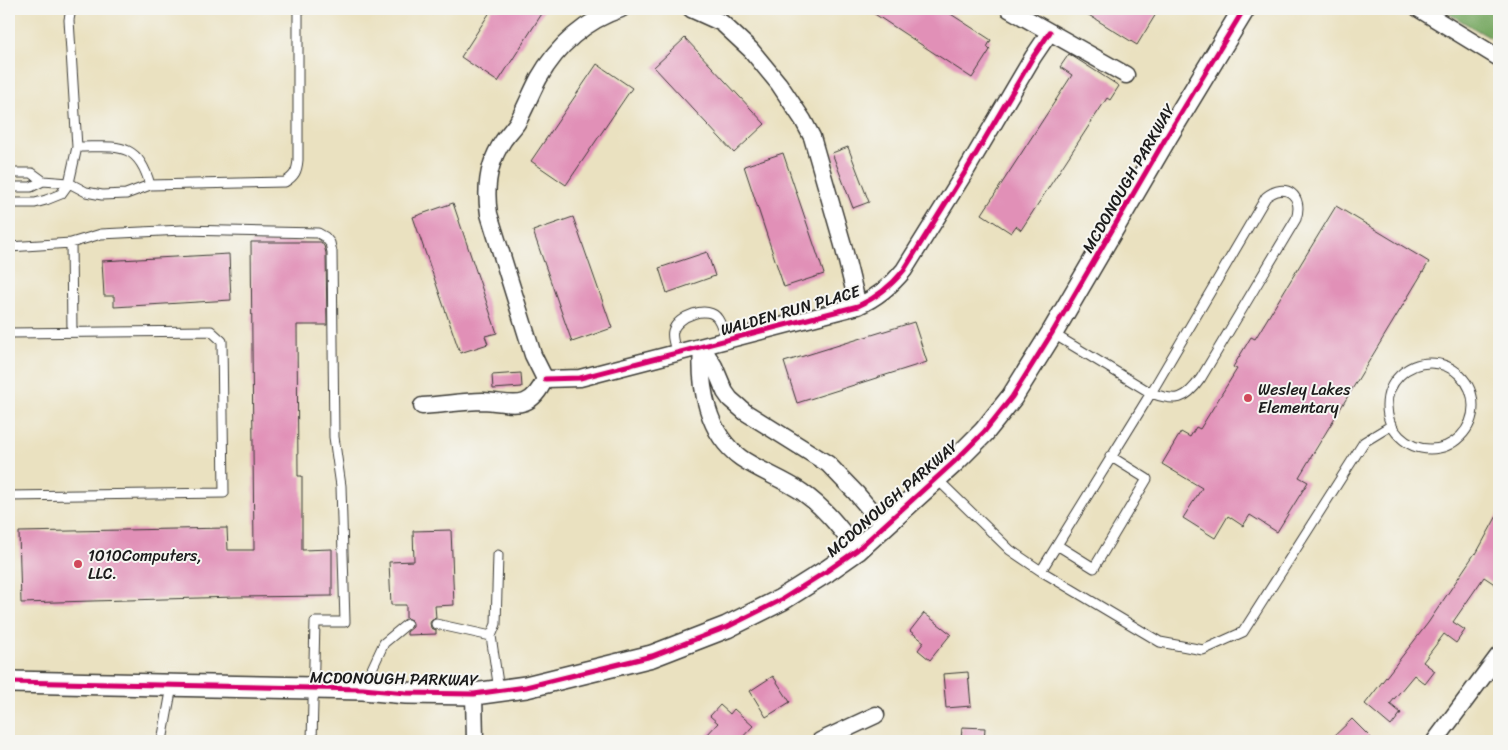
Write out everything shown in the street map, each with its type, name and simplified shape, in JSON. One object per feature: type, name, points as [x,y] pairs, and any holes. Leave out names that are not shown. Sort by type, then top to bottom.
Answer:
[{"type":"street","points":[[422,406],[484,401],[510,405],[518,404],[525,402],[537,393],[545,379],[532,355],[488,214],[488,178],[499,147],[516,125],[539,78],[556,53],[588,25],[600,17],[621,9]]},
{"type":"street","name":"WALDEN RUN PLACE","points":[[691,9],[706,14],[722,23],[751,50],[779,84],[803,120],[812,137],[844,245],[858,306]]},
{"type":"street","points":[[1009,9],[1126,75]]},
{"type":"street","name":"MCDONOUGH PARKWAY","points":[[9,682],[363,689],[406,693],[474,694],[559,680],[652,656],[726,627],[781,600],[857,550],[937,479],[984,432],[1012,397],[1244,9]]},
{"type":"street","points":[[1419,9],[1499,58]]},
{"type":"street","name":"WALDEN RUN PLACE","points":[[545,379],[580,378],[677,354],[858,306],[883,292],[904,270],[1050,32]]},
{"type":"street","points":[[702,347],[714,366],[730,399],[745,412],[836,470],[884,526]]},
{"type":"street","points":[[702,347],[700,369],[706,397],[715,427],[731,450],[744,460],[801,492],[821,506],[857,550]]},
{"type":"street","points":[[706,397],[724,390]]},
{"type":"street","points":[[1435,741],[1499,655]]},
{"type":"street","points":[[474,694],[475,741]]},
{"type":"street","points":[[820,741],[876,715]]},
{"type":"lane","points":[[9,203],[35,203],[46,200],[61,194],[70,183],[77,147],[69,20],[71,9]]},
{"type":"lane","points":[[9,187],[31,187],[43,181],[70,183],[86,192],[102,195],[126,194],[150,185],[285,182],[296,172],[298,160],[297,9]]},
{"type":"lane","points":[[77,147],[122,148],[132,153],[142,162],[150,185]]},
{"type":"lane","points":[[9,172],[32,173],[43,181]]},
{"type":"lane","points":[[1041,571],[1110,456],[1151,393],[1266,197],[1278,190],[1286,190],[1299,202],[1296,219],[1201,378],[1194,388],[1184,396],[1167,399],[1151,393],[1052,333]]},
{"type":"lane","points":[[9,247],[71,243],[89,236],[101,234],[182,230],[318,233],[330,243],[332,252],[333,298],[334,437],[341,486],[346,622],[315,622],[312,741]]},
{"type":"lane","points":[[71,243],[72,332]]},
{"type":"lane","points":[[677,354],[672,336],[674,328],[679,321],[692,314],[710,312],[718,318],[726,341]]},
{"type":"lane","points":[[9,333],[211,331],[222,341],[224,493],[9,496]]},
{"type":"lane","points":[[1434,362],[1448,366],[1461,374],[1469,386],[1474,400],[1473,415],[1468,428],[1458,439],[1446,447],[1431,449],[1417,447],[1404,440],[1392,426],[1388,418],[1387,404],[1390,390],[1397,378],[1407,368],[1420,363],[1434,362]]},
{"type":"lane","points":[[937,479],[1010,550],[1041,571],[1160,642],[1203,650],[1243,632],[1364,442],[1392,426]]},
{"type":"lane","points":[[1057,545],[1094,568],[1099,560],[1147,479],[1110,456]]},
{"type":"lane","points":[[498,555],[496,624],[491,636],[499,690]]},
{"type":"lane","points":[[363,689],[384,643],[407,624]]},
{"type":"lane","points":[[436,624],[491,636]]},
{"type":"lane","points":[[162,741],[172,686]]},
{"type":"green space","points":[[1441,9],[1499,9],[1499,43]]},
{"type":"building","points":[[492,9],[545,9],[498,82],[461,57]]},
{"type":"building","points":[[867,9],[943,9],[991,40],[987,47],[990,50],[972,78]]},
{"type":"building","points":[[1079,9],[1159,9],[1137,45]]},
{"type":"building","points":[[685,38],[765,124],[734,153],[654,67]]},
{"type":"building","points":[[1069,54],[1119,86],[1110,100],[1107,98],[1021,230],[1016,226],[1011,233],[982,214],[1072,75],[1060,67]]},
{"type":"building","points":[[597,64],[632,88],[566,185],[531,161]]},
{"type":"building","points":[[848,147],[869,202],[853,208],[832,153]]},
{"type":"building","points":[[783,153],[824,274],[784,287],[744,166]]},
{"type":"building","points":[[453,203],[497,333],[485,336],[488,344],[460,353],[413,217]]},
{"type":"building","name":"Wesley Lakes Elementary","points":[[1336,206],[1429,262],[1299,477],[1308,482],[1277,532],[1250,515],[1243,526],[1228,516],[1215,538],[1183,518],[1202,488],[1162,464],[1181,432],[1190,437],[1196,427],[1200,429],[1237,369],[1233,367],[1251,337],[1255,339]]},
{"type":"building","points":[[573,217],[612,328],[572,342],[533,231]]},
{"type":"building","points":[[251,242],[321,242],[326,253],[327,325],[297,325],[298,476],[302,476],[302,550],[332,549],[332,596],[21,603],[19,532],[227,528],[228,550],[254,550]]},
{"type":"building","points":[[707,252],[715,276],[667,293],[659,268]]},
{"type":"building","points":[[229,254],[231,300],[114,307],[114,296],[104,296],[102,261]]},
{"type":"building","points":[[914,322],[927,362],[797,403],[784,362]]},
{"type":"building","points":[[521,373],[522,387],[493,389],[492,375]]},
{"type":"building","points":[[1499,512],[1499,587],[1484,577],[1453,622],[1465,630],[1456,643],[1444,634],[1423,662],[1435,671],[1425,684],[1414,675],[1390,704],[1401,713],[1391,726],[1365,704],[1428,623],[1476,554]]},
{"type":"building","points":[[451,530],[454,605],[435,606],[436,618],[432,619],[430,623],[431,628],[436,630],[436,634],[407,635],[407,632],[413,627],[413,623],[406,618],[406,605],[391,605],[389,562],[414,561],[413,531]]},
{"type":"building","points":[[924,613],[951,634],[930,660],[918,650],[924,642],[910,631]]},
{"type":"building","points":[[968,672],[971,706],[946,708],[943,674]]},
{"type":"building","points":[[773,676],[790,702],[766,717],[750,691]]},
{"type":"building","points":[[720,705],[730,714],[734,709],[753,726],[739,741],[712,741],[706,736],[718,723],[710,716]]},
{"type":"building","points":[[1352,719],[1374,741],[1329,741]]},
{"type":"building","points":[[962,727],[985,728],[984,741],[961,741]]},
{"type":"cycle path","points":[[9,682],[363,689],[406,693],[474,694],[526,687],[652,656],[727,627],[781,600],[857,550],[954,462],[984,432],[1012,397],[1244,9]]},
{"type":"cycle path","points":[[545,379],[580,378],[858,306],[877,295],[904,270],[1050,32]]},
{"type":"place","name":"Wesley Lakes Elementary","points":[[1248,398]]},
{"type":"place","name":"1010Computers, LLC.","points":[[78,564]]}]
